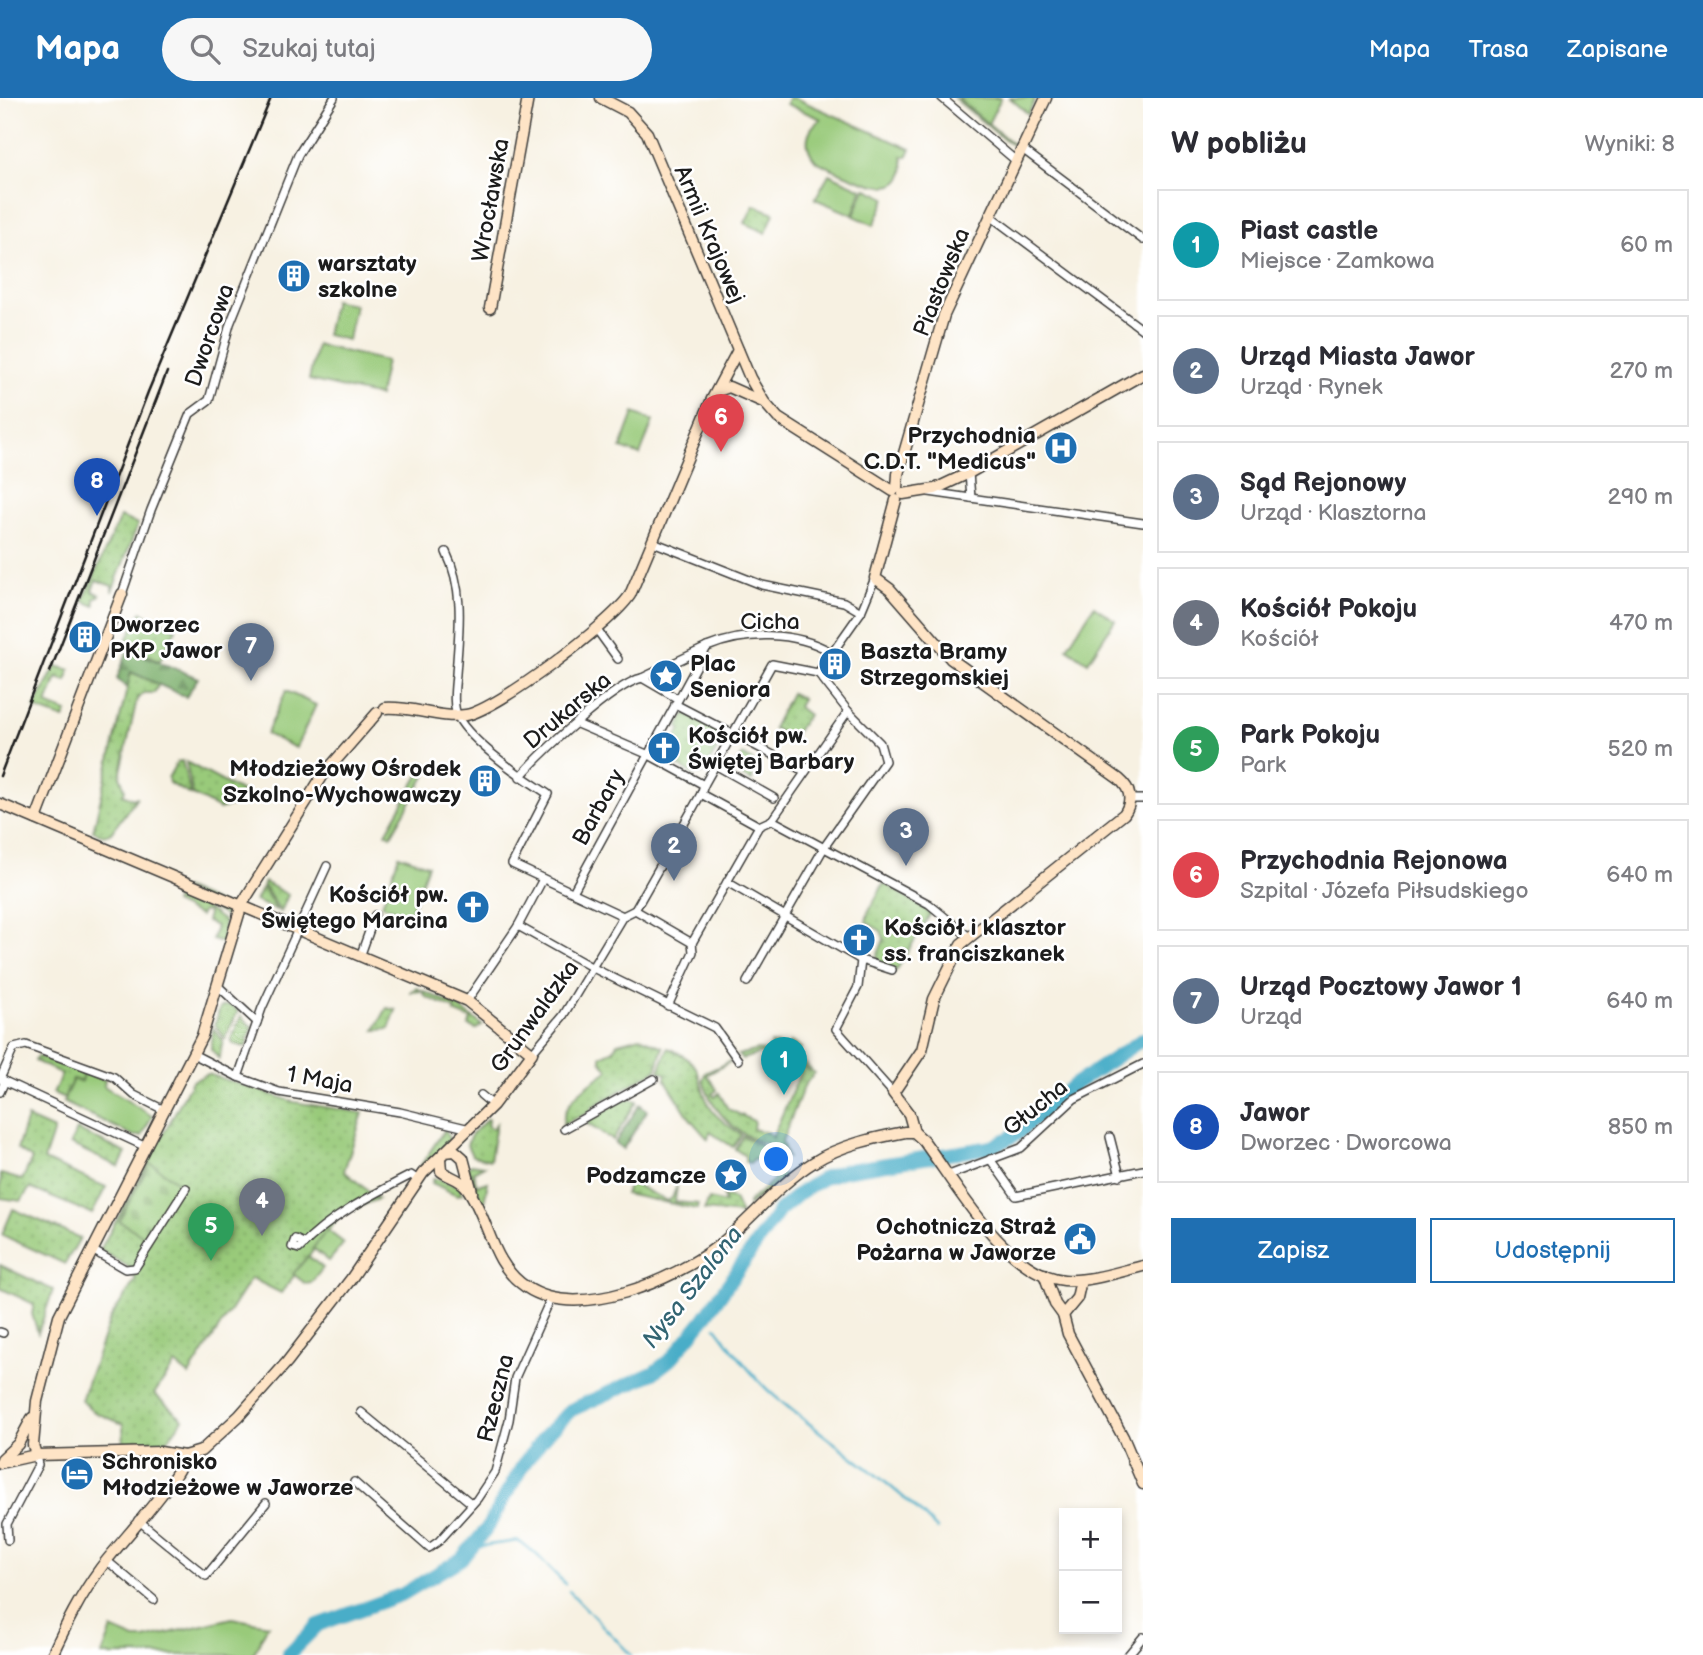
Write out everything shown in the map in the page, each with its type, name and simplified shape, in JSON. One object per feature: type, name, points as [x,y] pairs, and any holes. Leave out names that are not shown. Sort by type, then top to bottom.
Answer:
[{"type":"street","name":"Dworcowa","points":[[36,819],[122,594],[151,510],[190,414],[209,400],[230,324],[298,155],[334,98]]},
{"type":"street","name":"Wrocławska","points":[[490,308],[528,98]]},
{"type":"street","name":"Armii Krajowej","points":[[601,98],[628,112],[647,132],[738,350],[764,402],[778,418],[882,484],[897,490]]},
{"type":"street","points":[[942,98],[1015,160]]},
{"type":"street","name":"Piastowska","points":[[875,578],[944,315],[1046,98]]},
{"type":"street","points":[[1021,148],[1143,240]]},
{"type":"street","points":[[989,215],[1143,330]]},
{"type":"street","points":[[0,1462],[24,1436],[37,1401],[58,1315],[208,1022],[242,904],[317,783],[381,710],[411,708],[457,716],[484,709],[597,630],[621,610],[630,596],[738,350]]},
{"type":"street","points":[[925,492],[969,473],[1143,374]]},
{"type":"street","name":"Armii Krajowej","points":[[718,391],[729,387],[764,402]]},
{"type":"street","points":[[969,473],[971,498]]},
{"type":"street","points":[[897,490],[1143,523]]},
{"type":"street","points":[[653,542],[762,585],[844,602],[861,612]]},
{"type":"street","points":[[446,552],[456,572],[460,597],[455,698],[457,716],[520,777],[548,794],[512,864],[624,916],[635,910],[772,664],[818,673],[848,711],[880,743],[885,761],[825,846],[747,982]]},
{"type":"street","points":[[818,673],[861,612],[875,578],[890,589],[951,659],[1119,779],[1130,795],[1143,799]]},
{"type":"street","points":[[597,630],[618,659]]},
{"type":"street","name":"Cicha","points":[[707,648],[742,638],[787,636],[810,640],[831,652]]},
{"type":"street","points":[[642,678],[707,648]]},
{"type":"street","points":[[677,701],[707,648]]},
{"type":"street","points":[[642,678],[732,734],[804,771]]},
{"type":"street","name":"Drukarska","points":[[520,777],[537,758],[616,691],[642,678]]},
{"type":"street","name":"Barbary","points":[[573,892],[677,701]]},
{"type":"street","points":[[668,1006],[693,952],[692,943],[759,826],[772,820],[848,711]]},
{"type":"street","points":[[577,724],[649,755],[704,785]]},
{"type":"street","points":[[715,765],[774,798]]},
{"type":"street","points":[[701,794],[759,826]]},
{"type":"street","points":[[892,1093],[922,1050],[939,986],[959,946],[1124,814],[1130,795]]},
{"type":"street","points":[[0,804],[467,1001],[532,1053]]},
{"type":"street","points":[[772,820],[929,904],[969,937]]},
{"type":"street","points":[[239,1077],[257,1022],[327,866]]},
{"type":"street","points":[[467,1001],[518,926],[543,879]]},
{"type":"street","points":[[727,882],[861,960],[892,970]]},
{"type":"street","points":[[635,910],[692,943]]},
{"type":"street","points":[[360,954],[375,915]]},
{"type":"street","name":"Grunwaldzka","points":[[184,1456],[198,1452],[211,1443],[287,1362],[351,1279],[414,1178],[443,1155],[493,1105],[563,1016],[624,916]]},
{"type":"street","points":[[518,926],[593,968],[715,1028],[738,1060]]},
{"type":"street","points":[[861,960],[858,987],[836,1028],[909,1114],[914,1132],[923,1140],[1003,1249],[1044,1274],[1059,1279],[1081,1280],[1143,1266]]},
{"type":"street","points":[[218,986],[257,1022]]},
{"type":"street","points":[[0,1092],[14,1048],[26,1045],[114,1077],[134,1094],[164,1110]]},
{"type":"street","name":"1 Maja","points":[[193,1054],[239,1077],[279,1092],[400,1112],[466,1128],[466,1131]]},
{"type":"street","name":"Głucha","points":[[948,1173],[1021,1148],[1082,1093],[1111,1083],[1143,1064]]},
{"type":"street","points":[[564,1129],[654,1079]]},
{"type":"street","points":[[3,1080],[146,1147]]},
{"type":"street","points":[[481,1095],[493,1105]]},
{"type":"street","points":[[445,1124],[456,1142]]},
{"type":"street","points":[[452,1176],[460,1172],[466,1131]]},
{"type":"street","points":[[303,1243],[335,1215],[414,1178],[441,1171],[465,1186],[505,1268],[528,1289],[551,1298],[592,1299],[649,1283],[692,1264],[720,1244],[813,1163],[855,1144],[914,1132]]},
{"type":"street","points":[[1110,1137],[1120,1176]]},
{"type":"street","points":[[441,1171],[443,1155],[455,1151],[463,1161],[474,1200]]},
{"type":"street","points":[[990,1159],[1016,1196],[1143,1170]]},
{"type":"street","points":[[92,1250],[125,1269],[135,1268],[186,1188]]},
{"type":"street","points":[[1044,1274],[1055,1304],[1063,1315],[1068,1334],[1123,1437],[1143,1484]]},
{"type":"street","points":[[1063,1315],[1077,1298],[1081,1280]]},
{"type":"street","name":"Rzeczna","points":[[354,1482],[429,1548],[439,1541],[472,1504],[495,1472],[509,1420],[515,1378],[551,1298]]},
{"type":"street","points":[[8,1540],[7,1524],[38,1465],[33,1445],[37,1401]]},
{"type":"street","points":[[361,1412],[472,1504]]},
{"type":"street","points":[[0,1462],[36,1455],[160,1452],[184,1456],[175,1477],[106,1560],[75,1606],[52,1655]]},
{"type":"street","points":[[138,1520],[206,1576],[266,1503]]},
{"type":"street","points":[[106,1560],[154,1600]]},
{"type":"street","points":[[1128,1655],[1143,1637]]},
{"type":"green space","points":[[788,98],[795,98],[911,149],[907,157],[902,156],[903,174],[897,183],[886,186],[871,184],[816,161],[809,150],[808,138],[812,128],[821,119],[786,104]]},
{"type":"green space","points":[[954,98],[958,98],[1014,145],[1007,142]]},
{"type":"green space","points":[[958,98],[1001,98],[988,124]]},
{"type":"green space","points":[[1010,98],[1036,98],[1028,114]]},
{"type":"green space","points":[[829,174],[862,189],[853,215],[815,199]]},
{"type":"green space","points":[[865,188],[886,198],[874,225],[854,216]]},
{"type":"green space","points":[[754,205],[774,213],[766,233],[745,223]]},
{"type":"green space","points":[[334,300],[355,305],[348,340],[326,335]]},
{"type":"green space","points":[[317,345],[386,361],[379,396],[309,380]]},
{"type":"green space","points":[[634,413],[653,421],[640,455],[621,448]]},
{"type":"green space","points":[[120,517],[138,524],[112,592],[112,586],[96,580],[92,591],[100,595],[95,599],[95,606],[83,601]]},
{"type":"green space","points":[[1094,606],[1115,620],[1088,662],[1067,648]]},
{"type":"green space","points":[[141,612],[176,629],[160,661],[124,645]]},
{"type":"green space","points":[[128,649],[198,678],[186,697],[131,672],[127,688],[117,679]]},
{"type":"green space","points":[[56,666],[70,670],[66,681],[57,678],[47,704],[67,712],[64,719],[34,708]]},
{"type":"green space","points":[[131,672],[159,684],[154,693],[144,693],[137,699],[120,776],[125,790],[123,794],[133,799],[137,797],[111,833],[103,835],[93,831]]},
{"type":"green space","points":[[286,691],[316,705],[296,748],[266,734]]},
{"type":"green space","points":[[791,693],[802,699],[798,707],[808,715],[792,738],[773,728]]},
{"type":"green space","points":[[686,713],[725,735],[703,773],[694,775],[665,758],[681,729],[678,727]]},
{"type":"green space","points":[[743,755],[754,762],[752,781],[730,771]]},
{"type":"green space","points":[[182,761],[191,795],[169,783],[168,778],[177,762]]},
{"type":"green space","points":[[186,762],[242,792],[235,805],[219,809],[193,795]]},
{"type":"green space","points":[[426,763],[431,766],[391,836],[386,833]]},
{"type":"green space","points":[[399,855],[428,865],[409,916],[382,905]]},
{"type":"green space","points":[[265,882],[288,895],[281,912],[263,885]]},
{"type":"green space","points":[[884,883],[931,913],[896,971],[874,964],[884,939],[881,931],[866,922],[868,912]]},
{"type":"green space","points":[[262,887],[277,910],[255,901]]},
{"type":"green space","points":[[183,888],[223,905],[227,909],[226,917]]},
{"type":"green space","points":[[179,891],[208,909],[206,912],[203,911],[200,916],[174,903]]},
{"type":"green space","points":[[209,910],[224,921],[223,943],[212,940],[216,926],[206,921]]},
{"type":"green space","points":[[416,988],[458,1006],[482,1025],[476,1029],[469,1026],[471,1019],[454,1012],[455,1009],[426,997],[422,991],[410,992]]},
{"type":"green space","points":[[230,1005],[238,1011],[225,1039],[215,1025],[220,1007]]},
{"type":"green space","points":[[387,1008],[396,1010],[389,1029],[375,1030]]},
{"type":"green space","points":[[241,1016],[252,1027],[246,1047],[233,1044],[231,1040]]},
{"type":"green space","points":[[213,1028],[223,1041],[219,1059],[211,1049]]},
{"type":"green space","points":[[640,1037],[663,1047],[656,1070],[591,1108],[592,1111],[563,1124],[573,1099],[609,1070],[601,1061],[601,1056],[614,1050],[617,1043]]},
{"type":"green space","points":[[790,1042],[801,1048],[796,1054],[814,1073],[804,1086],[782,1141],[788,1159],[781,1147],[743,1133],[722,1116],[703,1080],[705,1073],[735,1059],[707,1075],[717,1090],[712,1094],[715,1097],[719,1093],[728,1109],[754,1121],[753,1129],[769,1133],[772,1138],[801,1071],[796,1069],[797,1063],[783,1055],[781,1062],[778,1060],[779,1053],[758,1054],[742,1059],[738,1055],[757,1050],[787,1053],[810,1072],[787,1052],[769,1049],[771,1043],[788,1049]]},
{"type":"green space","points":[[668,1048],[696,1067],[712,1110],[741,1135],[733,1147],[710,1132],[708,1139],[691,1120],[665,1079],[666,1074],[659,1071]]},
{"type":"green space","points":[[37,1056],[84,1072],[81,1082],[73,1079],[64,1098],[53,1093],[62,1074],[35,1061]]},
{"type":"green space","points":[[84,1072],[105,1080],[104,1086],[152,1116],[142,1136],[134,1136],[63,1102],[73,1079],[81,1082]]},
{"type":"green space","points":[[208,1074],[294,1102],[363,1113],[344,1171],[378,1199],[341,1214],[281,1293],[251,1278],[189,1375],[175,1364],[154,1394],[183,1419],[164,1445],[124,1447],[123,1424],[94,1412],[81,1400],[110,1319],[136,1279],[127,1266],[100,1250],[192,1081]]},
{"type":"green space","points":[[625,1098],[637,1101],[613,1140],[586,1123]]},
{"type":"green space","points":[[640,1104],[647,1111],[623,1149],[615,1143]]},
{"type":"green space","points":[[27,1118],[54,1130],[44,1160],[106,1187],[92,1214],[30,1188],[21,1201],[0,1198],[1,1174],[22,1180],[32,1159],[17,1149]]},
{"type":"green space","points":[[487,1119],[487,1125],[492,1129],[496,1124],[490,1160],[472,1156],[467,1145],[471,1135]]},
{"type":"green space","points":[[445,1129],[450,1142],[419,1169],[419,1168]]},
{"type":"green space","points":[[77,1130],[126,1153],[119,1167],[70,1144]]},
{"type":"green space","points":[[743,1136],[763,1147],[780,1150],[784,1156],[781,1165],[755,1159],[750,1163],[745,1162],[745,1156],[735,1149]]},
{"type":"green space","points":[[150,1163],[178,1182],[147,1238],[119,1221]]},
{"type":"green space","points":[[471,1164],[484,1166],[473,1172],[477,1185],[488,1182],[483,1208],[468,1167]]},
{"type":"green space","points":[[780,1174],[785,1176],[748,1206],[748,1203]]},
{"type":"green space","points":[[433,1179],[459,1186],[462,1194],[457,1195],[432,1183]]},
{"type":"green space","points":[[630,1182],[667,1201],[672,1198],[677,1186],[675,1202],[698,1204],[697,1209],[625,1194]]},
{"type":"green space","points":[[723,1196],[734,1199],[741,1214],[704,1210],[709,1199],[725,1203]]},
{"type":"green space","points":[[13,1209],[80,1238],[65,1264],[2,1235]]},
{"type":"green space","points":[[327,1230],[344,1243],[329,1261],[313,1248]]},
{"type":"green space","points":[[308,1256],[323,1268],[311,1283],[306,1284],[293,1274]]},
{"type":"green space","points":[[0,1265],[53,1290],[38,1333],[32,1314],[34,1304],[0,1288]]},
{"type":"green space","points":[[232,1618],[268,1625],[253,1655],[102,1655],[112,1629],[135,1639],[144,1639]]},
{"type":"waterway","name":"Nysa Szalona","points":[[288,1655],[318,1625],[403,1594],[461,1559],[486,1530],[523,1465],[544,1437],[571,1410],[653,1373],[671,1359],[703,1320],[779,1211],[801,1192],[825,1177],[843,1171],[992,1147],[1017,1134],[1074,1085],[1143,1039]]},
{"type":"waterway","points":[[716,1327],[749,1370],[771,1393],[898,1492],[937,1529]]},
{"type":"waterway","points":[[473,1547],[518,1541],[534,1552],[565,1584]]},
{"type":"waterway","points":[[569,1591],[631,1655]]},
{"type":"railway","points":[[0,776],[148,392],[271,98]]},
{"type":"railway","points":[[50,672],[167,372]]},
{"type":"place","name":"warsztaty szkolne","points":[[294,276]]},
{"type":"place","name":"Przychodnia C.D.T. \"Medicus\"","points":[[1061,448]]},
{"type":"place","name":"Przychodnia Rejonowa","points":[[721,452]]},
{"type":"place","name":"Jawor","points":[[97,516]]},
{"type":"place","name":"Dworzec PKP Jawor","points":[[85,637]]},
{"type":"place","name":"Baszta Bramy Strzegomskiej","points":[[835,664]]},
{"type":"place","name":"Plac Seniora","points":[[666,676]]},
{"type":"place","name":"Urząd Pocztowy Jawor 1","points":[[251,681]]},
{"type":"place","name":"Kościół pw. Świętej Barbary","points":[[664,748]]},
{"type":"place","name":"Młodzieżowy Ośrodek Szkolno-Wychowawczy","points":[[485,781]]},
{"type":"place","name":"Sąd Rejonowy","points":[[906,866]]},
{"type":"place","name":"Urząd Miasta Jawor","points":[[674,881]]},
{"type":"place","name":"Kościół pw. Świętego Marcina","points":[[473,907]]},
{"type":"place","name":"Kościół i klasztor ss. franciszkanek","points":[[859,940]]},
{"type":"place","name":"Piast castle","points":[[784,1095]]},
{"type":"place","name":"Podzamcze","points":[[731,1175]]},
{"type":"place","name":"Kościół Pokoju","points":[[262,1236]]},
{"type":"place","name":"Ochotnicza Straż Pożarna w Jaworze","points":[[1080,1239]]},
{"type":"place","name":"Park Pokoju","points":[[211,1261]]},
{"type":"place","name":"Schronisko Młodzieżowe w Jaworze","points":[[77,1474]]}]
